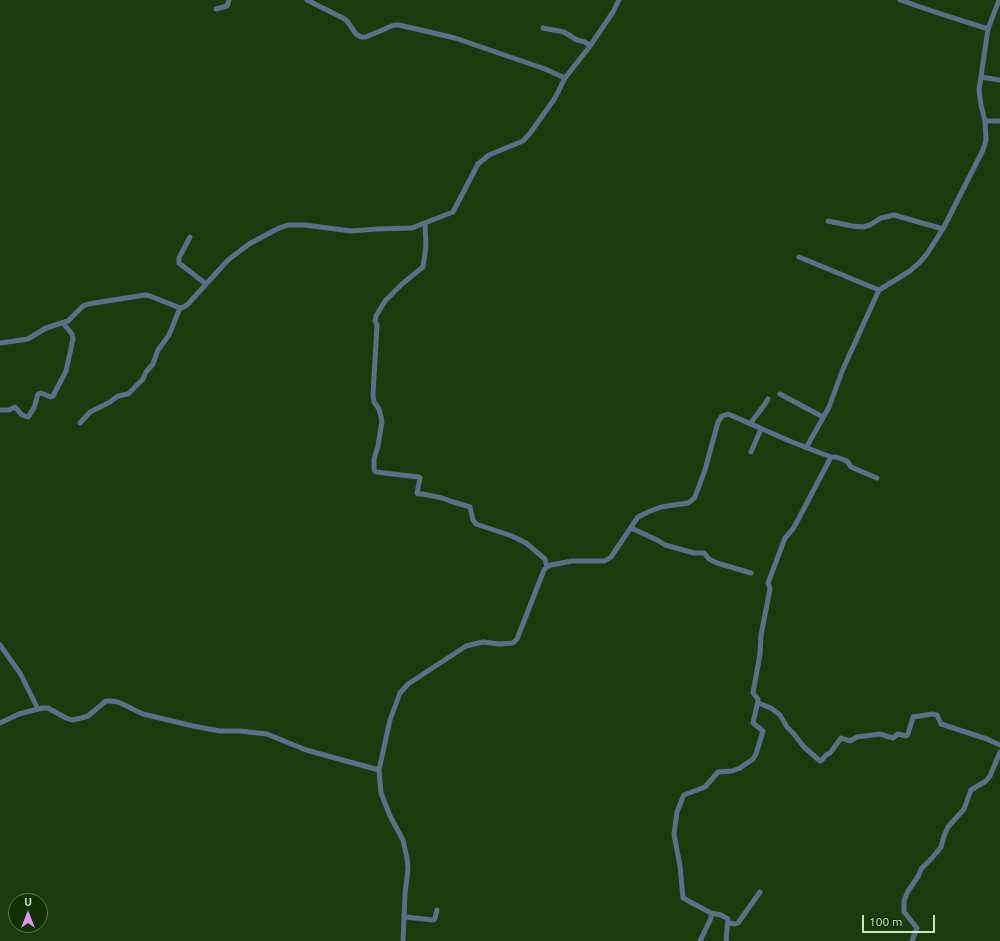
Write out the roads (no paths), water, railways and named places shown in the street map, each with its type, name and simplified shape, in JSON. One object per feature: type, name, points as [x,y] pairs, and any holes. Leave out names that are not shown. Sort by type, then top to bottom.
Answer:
[{"type":"street","points":[[216,9],[227,6],[229,0]]},
{"type":"street","points":[[307,0],[343,18],[347,21],[356,34],[361,36],[366,37],[394,25],[399,25],[455,38],[546,69],[565,78]]},
{"type":"street","points":[[0,343],[28,339],[46,328],[63,323],[72,318],[85,305],[121,298],[150,296],[180,308],[184,307],[228,260],[249,244],[279,228],[288,225],[305,225],[351,231],[412,228],[453,212],[478,164],[489,155],[523,141],[531,132],[555,98],[565,78],[590,46],[613,12],[619,0]]},
{"type":"street","points":[[900,0],[988,28]]},
{"type":"street","points":[[806,448],[829,406],[855,341],[879,290],[910,271],[919,263],[931,248],[943,229],[983,150],[986,140],[985,121],[980,97],[981,77],[988,28],[999,0]]},
{"type":"street","points":[[543,28],[564,32],[590,46]]},
{"type":"street","points":[[981,77],[1000,80]]},
{"type":"street","points":[[985,121],[1000,120]]},
{"type":"street","points":[[828,221],[863,227],[870,225],[881,218],[894,215],[943,229]]},
{"type":"street","points":[[425,223],[426,246],[423,268],[402,284],[385,301],[376,316],[375,321],[377,325],[373,395],[374,402],[379,409],[382,420],[378,446],[374,459],[374,470],[376,472],[419,477],[418,494],[442,498],[470,507],[473,520],[476,524],[512,536],[526,543],[545,558],[547,567]]},
{"type":"street","points":[[190,237],[179,258],[179,263],[206,284]]},
{"type":"street","points":[[799,258],[879,290]]},
{"type":"street","points":[[80,423],[90,412],[110,402],[118,396],[128,394],[143,379],[146,372],[153,364],[158,350],[169,335],[180,308]]},
{"type":"street","points":[[0,410],[9,410],[15,407],[22,415],[28,417],[34,408],[39,393],[51,397],[53,396],[66,371],[73,339],[72,334],[63,323]]},
{"type":"street","points":[[780,394],[823,417]]},
{"type":"street","points":[[750,424],[768,398]]},
{"type":"street","points":[[403,941],[405,894],[408,869],[407,858],[403,840],[390,816],[381,793],[379,770],[390,720],[400,694],[408,684],[466,646],[483,642],[499,644],[513,643],[517,639],[544,570],[551,564],[572,561],[605,561],[611,557],[638,517],[668,505],[688,503],[695,497],[705,470],[716,427],[722,416],[728,414],[733,415],[806,448],[831,457],[848,461],[851,467],[877,478]]},
{"type":"street","points":[[751,452],[762,429]]},
{"type":"street","points":[[726,941],[728,919],[711,913],[683,898],[674,834],[677,812],[684,795],[705,787],[718,772],[737,770],[755,756],[763,731],[753,721],[758,699],[753,693],[760,654],[761,635],[770,589],[768,584],[770,576],[785,538],[797,522],[831,457]]},
{"type":"street","points":[[631,528],[665,545],[694,553],[704,553],[709,559],[717,563],[751,573]]},
{"type":"street","points":[[0,645],[20,673],[38,708]]},
{"type":"street","points":[[0,723],[19,714],[38,708],[48,708],[60,716],[72,720],[88,716],[106,701],[118,702],[143,714],[193,726],[220,731],[240,731],[267,734],[306,750],[379,770]]},
{"type":"street","points":[[758,703],[771,708],[780,715],[787,727],[804,747],[820,761],[830,753],[840,738],[850,741],[857,737],[880,734],[893,738],[898,734],[906,736],[913,717],[932,714],[937,715],[941,724],[987,739],[1000,745]]},
{"type":"street","points":[[912,941],[917,928],[904,912],[904,900],[921,869],[941,847],[948,827],[964,809],[971,790],[986,781],[999,759],[1000,752]]},
{"type":"street","points":[[728,922],[738,923],[760,892]]},
{"type":"street","points":[[404,917],[434,920],[436,918],[437,910]]},
{"type":"street","points":[[700,941],[711,918],[711,913]]}]
